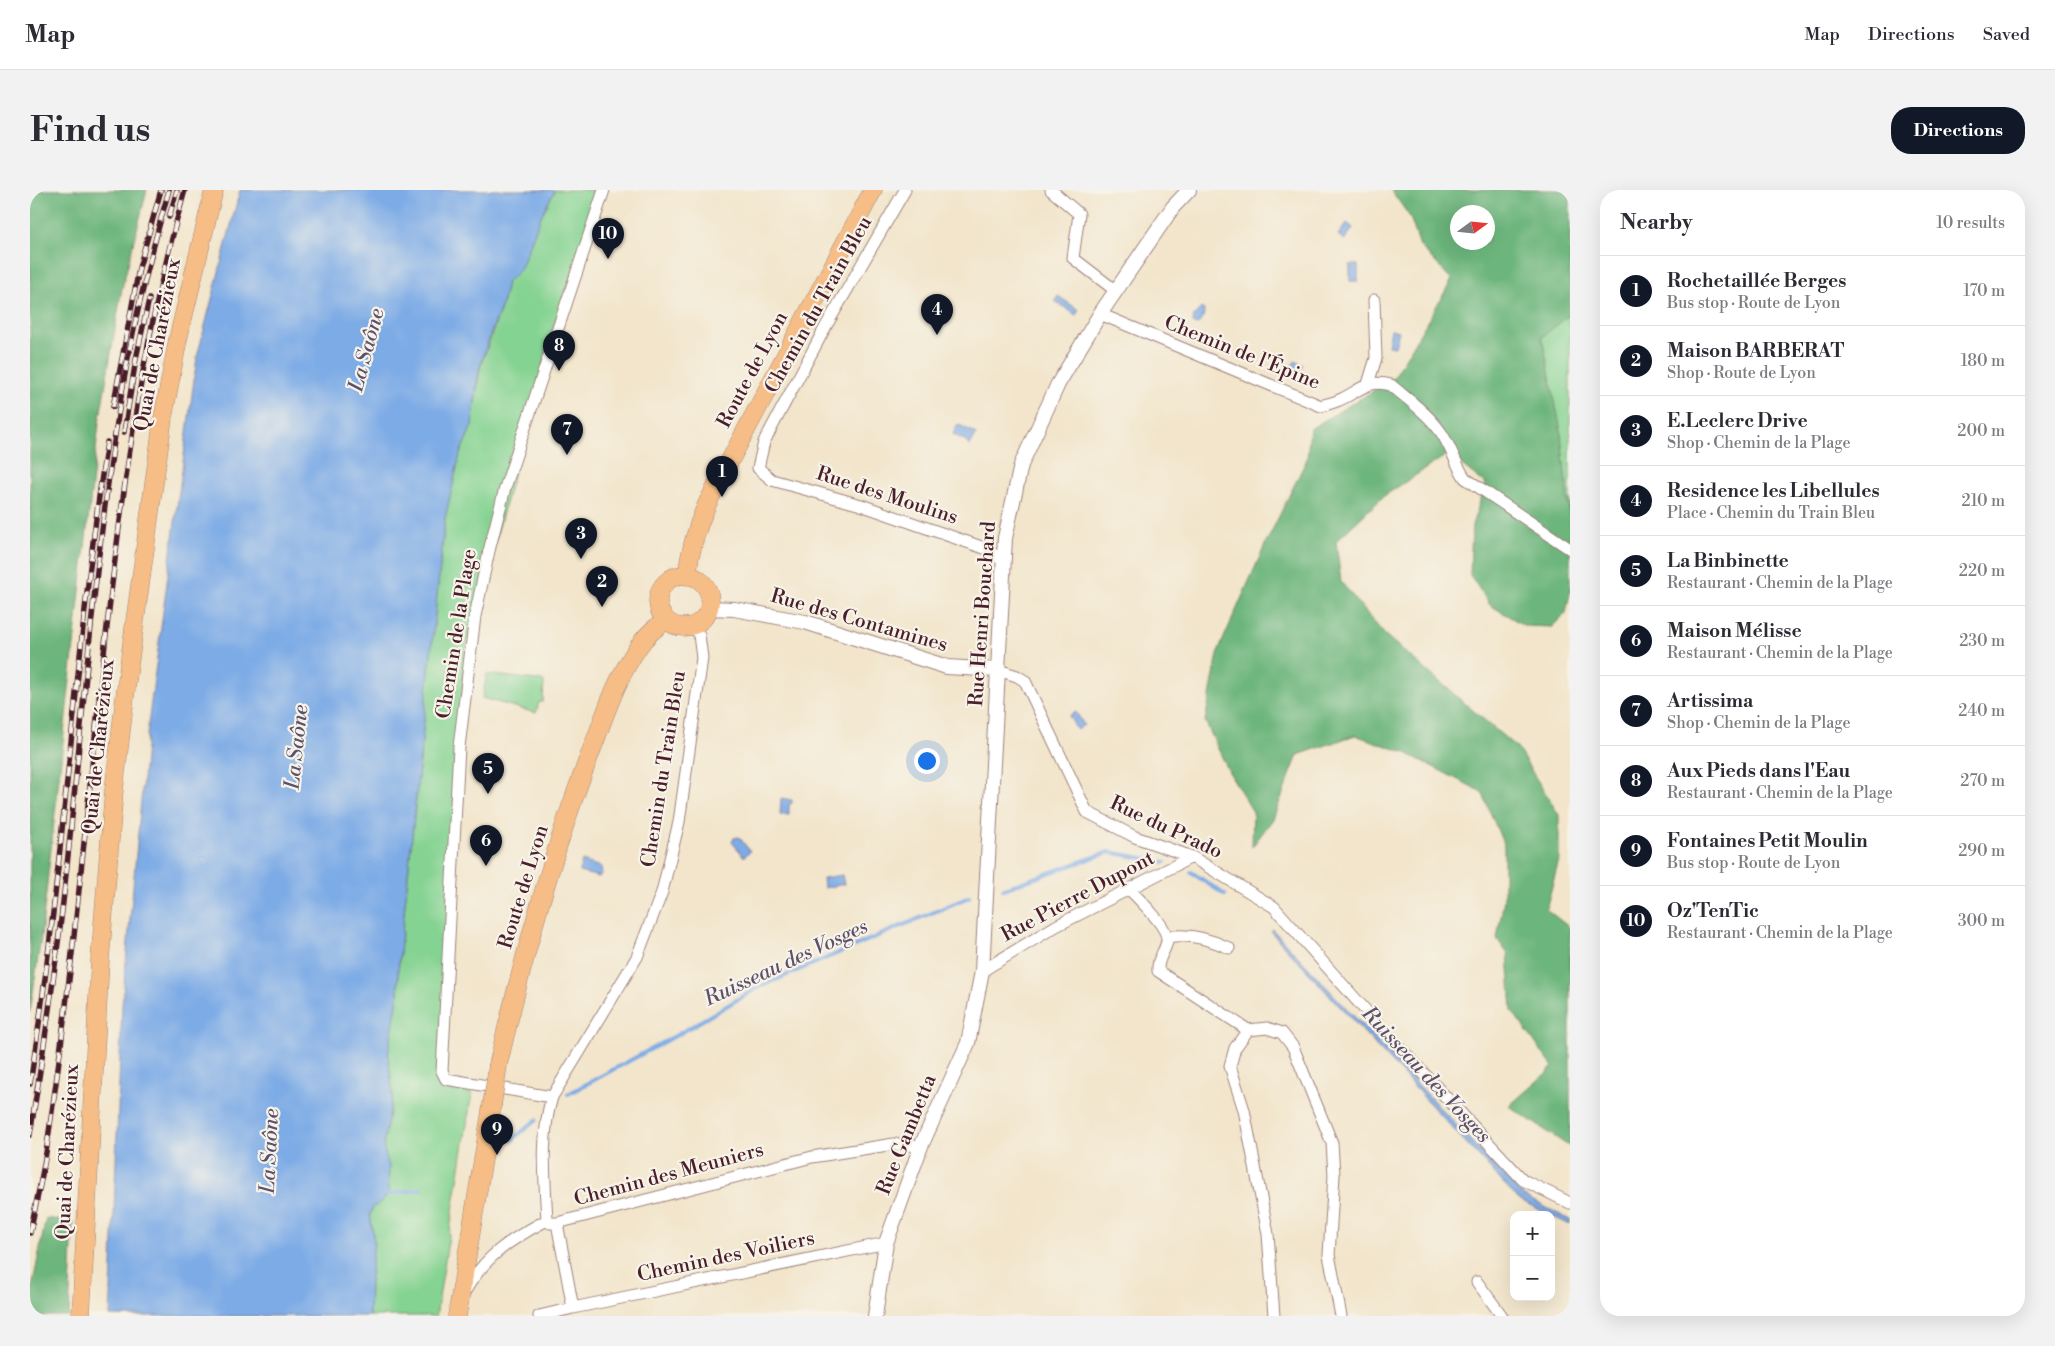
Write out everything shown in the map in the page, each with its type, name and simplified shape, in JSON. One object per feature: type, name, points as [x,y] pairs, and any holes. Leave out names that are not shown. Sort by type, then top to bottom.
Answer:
[{"type":"main road","name":"Quai de Charézieux","points":[[81,1316],[100,960],[114,790],[128,672],[163,418],[178,339],[214,190]]},
{"type":"main road","name":"Route de Lyon","points":[[687,576],[690,551],[708,502],[873,190]]},
{"type":"main road","points":[[687,576],[695,578],[707,591],[709,608],[706,615],[694,625],[679,627],[666,620],[659,608],[658,601],[661,590],[672,579],[687,576]]},
{"type":"main road","name":"Route de Lyon","points":[[459,1308],[498,1065],[513,1000],[544,888],[581,776],[623,673],[638,647],[650,632],[666,620]]},
{"type":"street","name":"Chemin de la Plage","points":[[552,1097],[446,1079],[442,1071],[459,747],[475,616],[489,551],[506,488],[604,190]]},
{"type":"street","name":"Chemin du Train Bleu","points":[[758,468],[764,442],[826,326],[905,190]]},
{"type":"street","points":[[1051,190],[1079,214],[1073,258],[1116,290]]},
{"type":"street","name":"Rue Henri Bouchard","points":[[982,971],[1005,538],[1021,464],[1058,384],[1100,314],[1173,207],[1189,190]]},
{"type":"street","points":[[1374,300],[1376,358],[1368,384],[1382,382],[1391,385],[1437,426],[1447,441],[1456,464],[1465,478],[1570,549]]},
{"type":"street","name":"Chemin de l'Épine","points":[[1100,314],[1322,406],[1338,401],[1368,384]]},
{"type":"street","name":"Rue des Moulins","points":[[758,468],[772,480],[861,505],[987,549],[1004,562]]},
{"type":"street","name":"Rue des Contamines","points":[[709,608],[734,609],[805,622],[947,667],[998,670]]},
{"type":"street","name":"Chemin du Train Bleu","points":[[552,1222],[545,1132],[546,1116],[552,1097],[636,957],[662,892],[678,822],[700,666],[702,649],[699,635],[694,625]]},
{"type":"street","name":"Rue du Prado","points":[[998,670],[1017,676],[1025,681],[1087,812],[1135,837],[1192,857],[1274,907],[1375,1021],[1524,1180],[1570,1203]]},
{"type":"street","name":"Rue Pierre Dupont","points":[[982,971],[1056,926],[1192,857]]},
{"type":"street","points":[[1130,890],[1151,911],[1168,937],[1167,943],[1157,961],[1158,971],[1248,1030],[1267,1028],[1282,1033],[1294,1047],[1332,1142],[1334,1175],[1329,1255],[1341,1316]]},
{"type":"street","points":[[1168,937],[1179,935],[1211,939],[1229,948]]},
{"type":"street","name":"Rue Gambetta","points":[[875,1316],[886,1243],[921,1146],[968,1043],[982,971]]},
{"type":"street","points":[[1248,1030],[1235,1048],[1230,1066],[1244,1110],[1268,1234],[1274,1316]]},
{"type":"street","name":"Chemin des Meuniers","points":[[459,1308],[476,1272],[495,1252],[552,1222],[812,1157],[894,1144],[921,1146]]},
{"type":"street","points":[[552,1222],[573,1308]]},
{"type":"street","name":"Chemin des Voiliers","points":[[539,1316],[886,1243]]},
{"type":"street","points":[[1477,1282],[1502,1316]]},
{"type":"green space","points":[[30,190],[147,190],[122,288],[99,423],[41,937],[30,1013]]},
{"type":"green space","points":[[555,190],[602,190],[554,325],[465,651],[439,1086],[472,1093],[436,1316],[369,1316],[370,1278],[374,1242],[370,1214],[373,1207],[383,1201],[389,1168],[383,1145],[393,1095],[388,1055],[398,998],[398,971],[445,518],[460,454],[472,425],[480,368],[502,305],[507,281],[520,270],[541,216]]},
{"type":"green space","points":[[1391,190],[1570,190],[1570,314],[1542,337],[1560,427],[1570,521],[1570,593],[1566,613],[1552,627],[1525,626],[1490,605],[1470,575],[1472,525],[1486,484],[1448,454],[1384,496],[1336,541],[1341,582],[1384,634],[1517,748],[1559,815],[1559,860],[1546,909],[1570,928],[1570,1147],[1509,1106],[1553,1067],[1512,1011],[1508,954],[1497,939],[1504,899],[1504,846],[1482,792],[1404,752],[1355,735],[1298,755],[1273,819],[1252,847],[1253,812],[1229,772],[1205,721],[1219,649],[1265,545],[1307,459],[1310,429],[1393,379],[1452,280],[1420,246],[1410,217]]},
{"type":"green space","points":[[1570,314],[1570,521],[1560,427],[1542,337]]},
{"type":"green space","points":[[487,674],[544,681],[543,702],[539,702],[536,713],[482,698]]},
{"type":"green space","points":[[46,1218],[73,1222],[69,1316],[30,1316],[30,1298]]},
{"type":"water","name":"La Saône","points":[[240,190],[555,190],[541,216],[520,270],[507,282],[502,305],[479,370],[472,425],[460,454],[445,518],[398,971],[398,998],[388,1055],[393,1095],[383,1145],[389,1167],[388,1193],[383,1201],[373,1207],[370,1214],[374,1242],[370,1278],[369,1316],[110,1316],[122,1006],[148,725],[197,357]]},
{"type":"water","points":[[1347,223],[1353,228],[1345,240],[1338,235]]},
{"type":"water","points":[[1350,265],[1358,265],[1358,281],[1350,281]]},
{"type":"water","points":[[1058,296],[1079,310],[1076,315],[1055,301]]},
{"type":"water","points":[[1201,308],[1204,310],[1203,317],[1196,325],[1193,323],[1194,315]]},
{"type":"water","points":[[1391,329],[1399,331],[1395,347],[1388,346]]},
{"type":"water","points":[[1295,361],[1303,365],[1295,380],[1287,376]]},
{"type":"water","points":[[958,424],[976,434],[970,446],[967,444],[968,442],[953,434]]},
{"type":"water","points":[[1076,712],[1084,725],[1077,730],[1069,716]]},
{"type":"water","points":[[781,798],[792,800],[792,803],[789,805],[789,815],[780,815]]},
{"type":"water","points":[[739,837],[750,851],[744,857],[732,842],[734,838]]},
{"type":"water","points":[[582,861],[601,867],[602,873],[599,877],[579,872]]},
{"type":"water","points":[[842,875],[844,884],[824,888],[823,878]]},
{"type":"water","points":[[1272,929],[1522,1195],[1553,1211],[1542,1211],[1518,1199],[1271,932]]},
{"type":"water","points":[[1555,1212],[1570,1220],[1570,1225],[1555,1218]]},
{"type":"waterway","name":"Ruisseau des Vosges","points":[[1003,889],[1109,852],[1165,862]]},
{"type":"waterway","name":"Ruisseau des Vosges","points":[[1191,872],[1225,895]]},
{"type":"waterway","name":"Ruisseau des Vosges","points":[[568,1094],[677,1035],[757,988],[969,897]]},
{"type":"waterway","name":"Ruisseau des Vosges","points":[[512,1140],[536,1120]]},
{"type":"waterway","name":"Ruisseau des Vosges","points":[[383,1195],[421,1189]]},
{"type":"railway","points":[[113,407],[139,268],[161,190]]},
{"type":"railway","points":[[30,1135],[62,911],[90,634],[116,427],[137,316],[169,190]]},
{"type":"railway","points":[[169,217],[177,190]]},
{"type":"railway","points":[[30,1233],[46,1151],[66,1009],[121,509],[147,350],[158,297],[185,190]]},
{"type":"railway","points":[[124,432],[136,359],[149,299]]},
{"type":"railway","points":[[30,1084],[52,924],[86,602],[107,442]]},
{"type":"place","name":"Oz'TenTic","points":[[608,259]]},
{"type":"place","name":"Residence les Libellules","points":[[937,335]]},
{"type":"place","name":"Aux Pieds dans l'Eau","points":[[559,371]]},
{"type":"place","name":"Artissima","points":[[567,455]]},
{"type":"place","name":"Rochetaillée Berges","points":[[722,497]]},
{"type":"place","name":"E.Leclerc Drive","points":[[581,559]]},
{"type":"place","name":"Maison BARBERAT","points":[[602,607]]},
{"type":"place","name":"La Binbinette","points":[[488,794]]},
{"type":"place","name":"Maison Mélisse","points":[[486,866]]},
{"type":"place","name":"Fontaines Petit Moulin","points":[[497,1155]]}]
